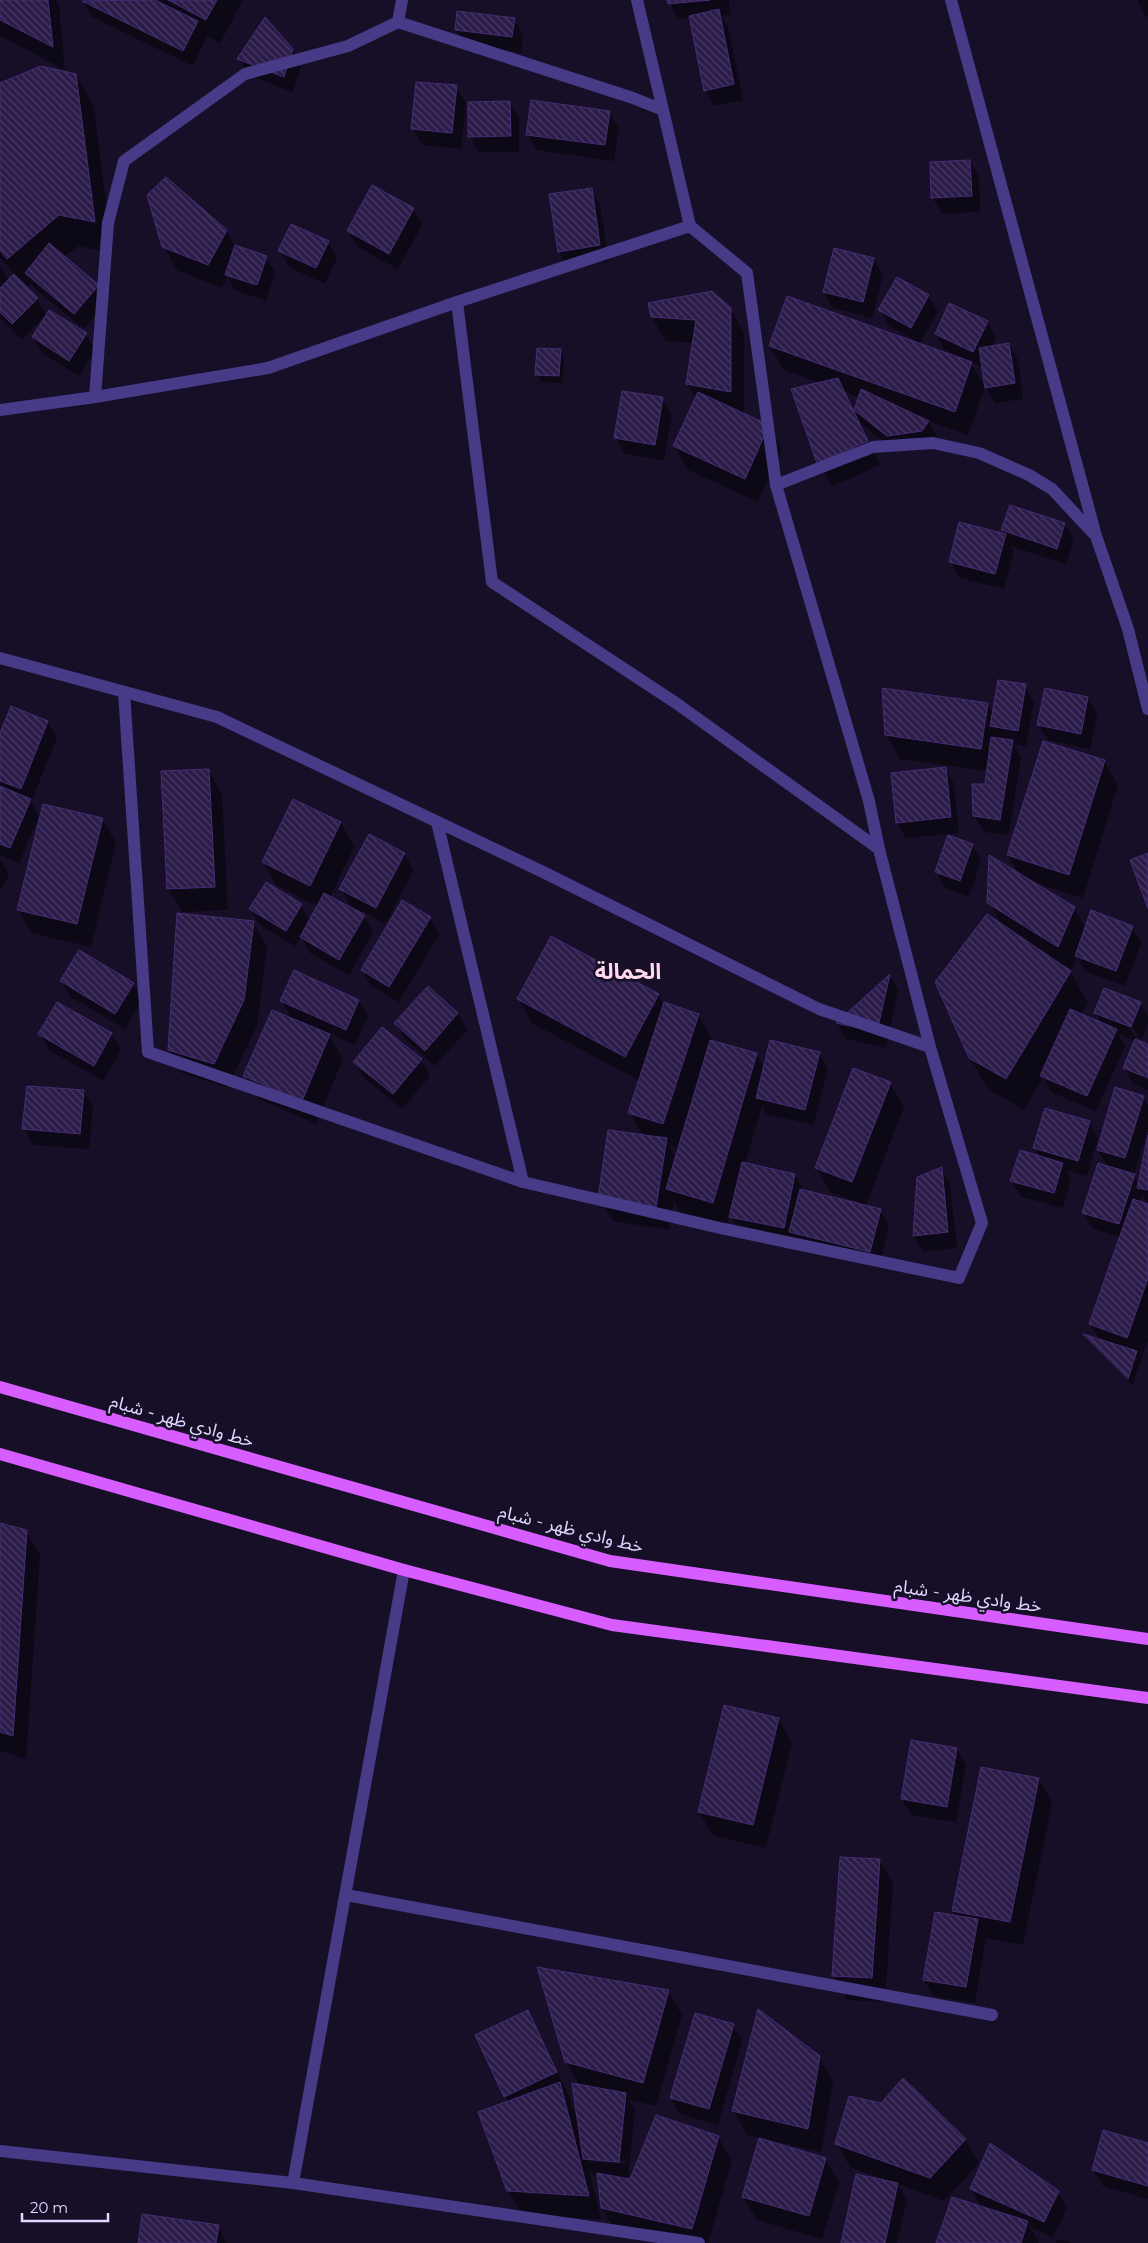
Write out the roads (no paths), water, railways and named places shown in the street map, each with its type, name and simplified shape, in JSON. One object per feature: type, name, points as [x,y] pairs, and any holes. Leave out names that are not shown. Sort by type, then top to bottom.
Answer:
[{"type":"main road","name":"خط وادي ظهر - شبام","points":[[0,1387],[610,1561],[1148,1639]]},
{"type":"main road","points":[[0,1454],[404,1570],[612,1625],[1148,1698]]},
{"type":"street","points":[[398,22],[402,0]]},
{"type":"street","points":[[124,692],[148,1052],[524,1182],[720,1228],[959,1278],[982,1223],[930,1047],[879,850],[869,801],[776,485],[747,273],[690,226],[637,0]]},
{"type":"street","points":[[951,0],[1096,536],[1128,629],[1148,707]]},
{"type":"street","points":[[95,397],[108,223],[124,161],[245,74],[348,46],[398,22],[633,98],[663,110]]},
{"type":"street","points":[[0,410],[95,397],[268,368],[457,302],[690,226]]},
{"type":"street","points":[[457,302],[492,582],[676,703],[879,850]]},
{"type":"street","points":[[776,485],[873,447],[933,443],[979,453],[1029,475],[1052,489],[1096,536]]},
{"type":"street","points":[[0,658],[217,717],[543,872],[819,1009],[930,1047]]},
{"type":"street","points":[[437,822],[524,1182]]},
{"type":"street","points":[[293,2182],[404,1570]]},
{"type":"street","points":[[346,1895],[992,2015]]},
{"type":"street","points":[[0,2151],[293,2182],[699,2243]]},
{"type":"district","name":"الحمالة","points":[[628,971]]}]
